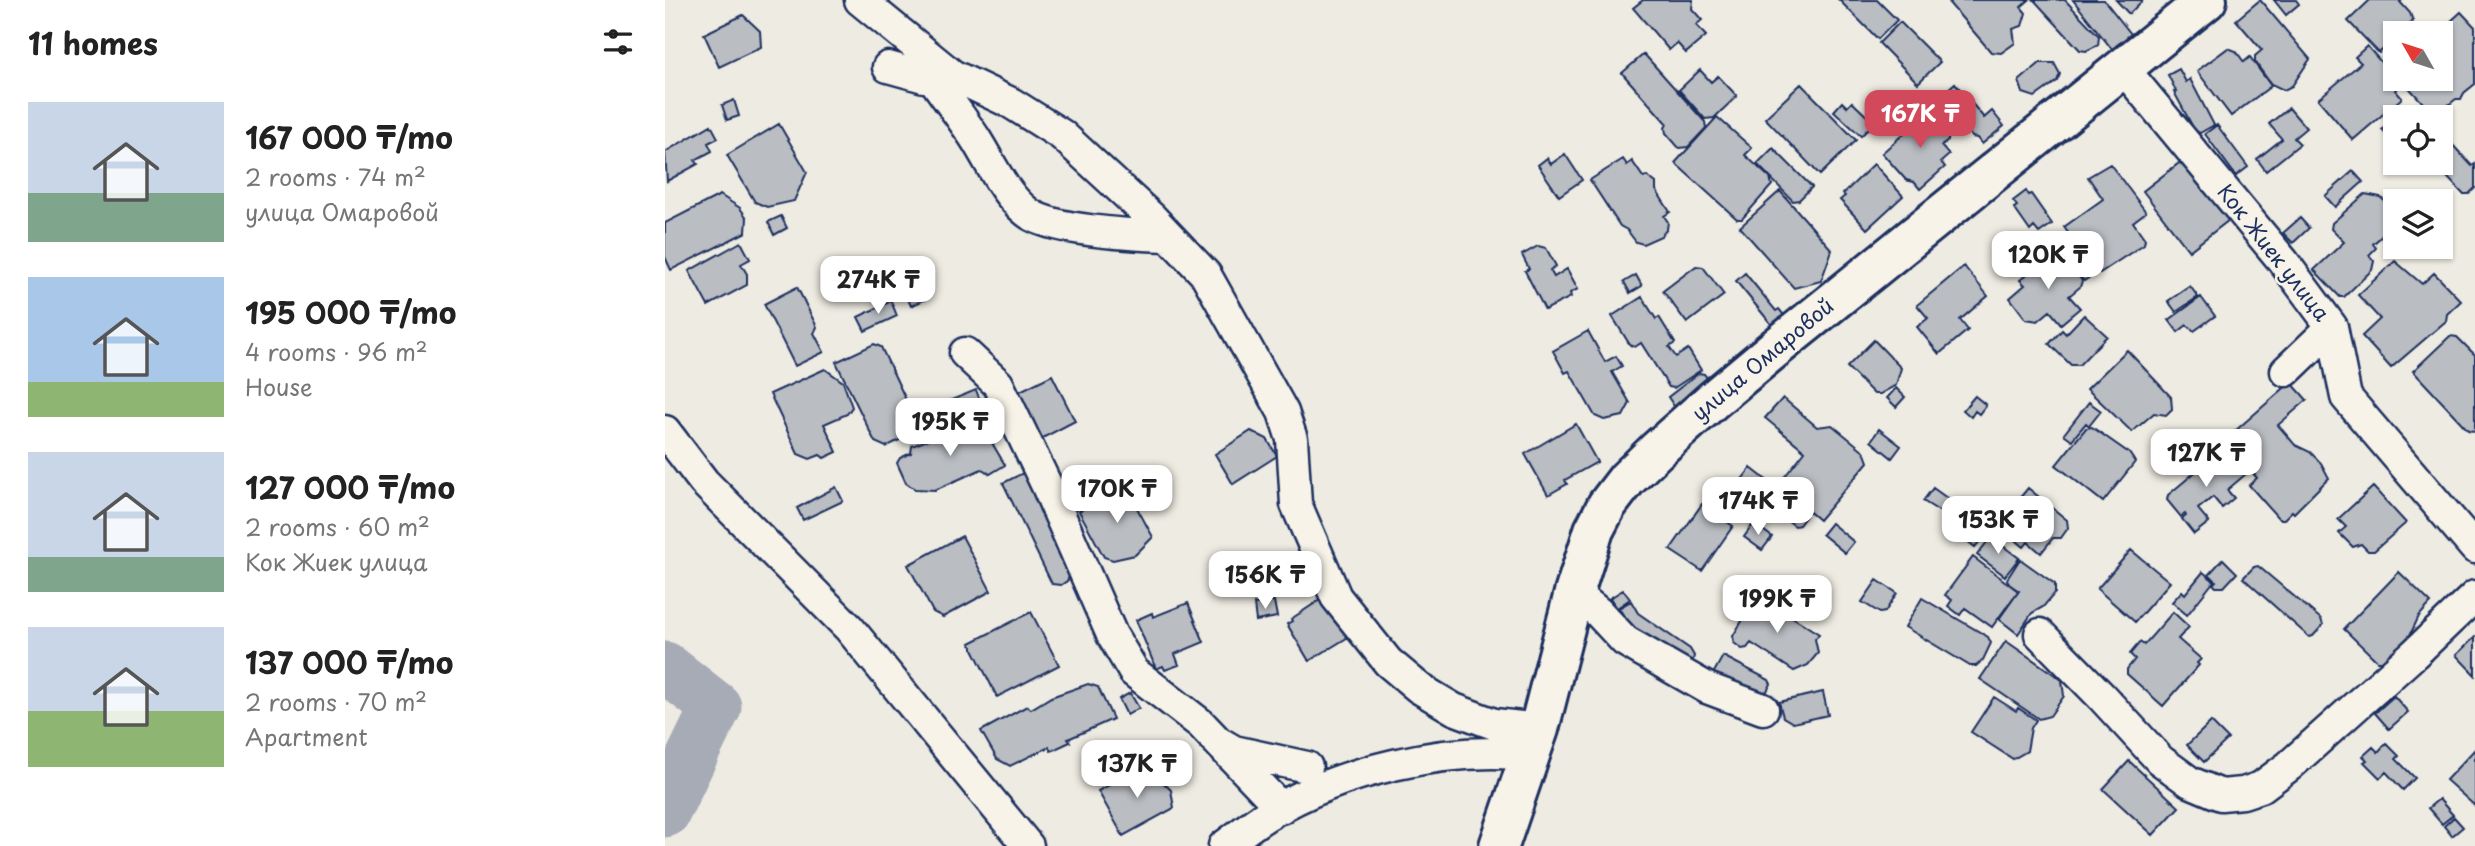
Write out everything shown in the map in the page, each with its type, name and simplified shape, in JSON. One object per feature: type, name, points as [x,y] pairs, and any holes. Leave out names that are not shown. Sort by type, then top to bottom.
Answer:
[{"type":"street","points":[[860,0],[942,76],[1001,183],[1028,213],[1061,225],[1168,236]]},
{"type":"street","name":"улица Омаровой","points":[[1499,846],[1535,742],[1574,593],[1594,530],[1607,505],[1627,479],[1743,375],[2207,0]]},
{"type":"street","points":[[888,67],[924,77],[942,76],[1011,103],[1062,135],[1206,275],[1283,412],[1292,439],[1296,504],[1336,597],[1388,662],[1419,688],[1454,709],[1535,742]]},
{"type":"street","name":"Кок Жиек улица","points":[[2123,68],[2283,261],[2332,327],[2346,397],[2475,548]]},
{"type":"street","points":[[2286,372],[2332,327]]},
{"type":"street","points":[[965,353],[998,384],[1047,486],[1112,635],[1133,672],[1201,724],[1281,808]]},
{"type":"street","points":[[665,431],[704,482],[849,628],[1028,846]]},
{"type":"street","points":[[1574,593],[1598,612],[1625,641],[1707,688],[1763,709]]},
{"type":"street","points":[[2040,634],[2160,760],[2190,782],[2221,795],[2242,793],[2261,787],[2289,766],[2475,596]]},
{"type":"street","points":[[1216,740],[1234,751],[1307,767]]},
{"type":"street","points":[[1224,846],[1281,808],[1364,772],[1434,757],[1499,752],[1535,742]]},
{"type":"building","points":[[1643,0],[1693,0],[1692,9],[1702,20],[1696,25],[1706,36],[1686,53],[1677,43],[1669,50],[1633,8]]},
{"type":"building","points":[[1839,0],[1877,0],[1897,20],[1878,39]]},
{"type":"building","points":[[1952,0],[2029,0],[2021,7],[2026,13],[2022,26],[2013,29],[2015,43],[2001,53],[1991,52],[1949,3]]},
{"type":"building","points":[[2034,0],[2065,0],[2099,36],[2098,45],[2086,51],[2080,50]]},
{"type":"building","points":[[2073,0],[2104,0],[2131,34],[2112,49]]},
{"type":"building","points":[[2116,0],[2143,0],[2129,14]]},
{"type":"building","points":[[2260,0],[2310,59],[2292,86],[2284,90],[2271,84],[2255,62],[2255,56],[2262,50],[2236,20]]},
{"type":"building","points":[[2274,0],[2296,0],[2299,4],[2286,15]]},
{"type":"building","points":[[2370,0],[2402,0],[2400,2],[2413,21],[2383,21],[2383,49],[2379,53],[2348,21]]},
{"type":"building","points":[[2461,12],[2475,27],[2475,84],[2461,99],[2456,99],[2448,105],[2425,105],[2412,91],[2453,91],[2451,21]]},
{"type":"building","points":[[743,15],[760,31],[761,47],[719,67],[704,34]]},
{"type":"building","points":[[1900,22],[1940,62],[1918,83],[1879,43]]},
{"type":"building","points":[[2367,46],[2383,64],[2383,91],[2396,91],[2402,98],[2394,105],[2383,105],[2383,114],[2353,140],[2318,99],[2361,63],[2355,57]]},
{"type":"building","points":[[2228,48],[2236,51],[2244,62],[2250,57],[2271,86],[2231,116],[2197,71]]},
{"type":"building","points":[[1644,54],[1705,122],[1706,128],[1688,147],[1679,148],[1666,133],[1667,124],[1622,73]]},
{"type":"building","points":[[2040,63],[2054,63],[2060,74],[2057,81],[2035,97],[2023,93],[2019,81]]},
{"type":"building","points":[[2179,69],[2186,82],[2190,79],[2214,125],[2200,133],[2195,131],[2168,75]]},
{"type":"building","points":[[1700,70],[1711,82],[1718,76],[1737,96],[1714,118],[1705,119],[1679,90]]},
{"type":"building","points":[[1955,83],[1984,118],[1992,111],[2004,126],[1982,144],[1972,137],[1939,97]]},
{"type":"building","points":[[1801,84],[1856,140],[1820,175],[1765,118]]},
{"type":"building","points":[[734,100],[739,116],[727,120],[722,105]]},
{"type":"building","points":[[1842,102],[1847,107],[1852,102],[1874,123],[1861,136],[1834,111]]},
{"type":"building","points":[[2289,108],[2306,128],[2294,138],[2300,144],[2266,171],[2257,159],[2282,139],[2269,124]]},
{"type":"building","points":[[1928,112],[1941,118],[1949,126],[1948,141],[1941,146],[1949,155],[1941,162],[1945,167],[1920,189],[1914,182],[1906,180],[1882,153]]},
{"type":"building","points":[[1717,117],[1752,148],[1745,155],[1770,178],[1772,185],[1742,219],[1737,219],[1675,163]]},
{"type":"building","points":[[779,124],[807,172],[794,201],[767,207],[755,202],[727,155]]},
{"type":"building","points":[[711,125],[718,138],[708,143],[712,151],[695,160],[698,164],[667,181],[665,152]]},
{"type":"building","points":[[2217,125],[2248,167],[2236,176],[2205,134]]},
{"type":"building","points":[[2453,145],[2472,166],[2475,164],[2475,188],[2469,194],[2463,194],[2445,175],[2453,175]]},
{"type":"building","points":[[1773,148],[1812,187],[1799,200],[1793,201],[1757,164]]},
{"type":"building","points":[[1565,154],[1582,180],[1559,196],[1538,165],[1547,158],[1551,164]]},
{"type":"building","points":[[1623,159],[1627,165],[1632,161],[1643,177],[1647,176],[1656,183],[1656,190],[1670,212],[1664,216],[1668,222],[1667,229],[1661,236],[1643,244],[1636,242],[1627,230],[1620,226],[1590,180]]},
{"type":"building","points":[[2183,160],[2229,220],[2189,251],[2143,191]]},
{"type":"building","points":[[1874,164],[1903,196],[1867,229],[1840,200]]},
{"type":"building","points":[[2110,164],[2146,212],[2133,222],[2145,239],[2144,244],[2100,273],[2095,271],[2064,227],[2103,199],[2088,177]]},
{"type":"building","points":[[2353,171],[2363,182],[2335,207],[2325,196]]},
{"type":"building","points":[[1780,191],[1832,250],[1821,281],[1794,288],[1740,227]]},
{"type":"building","points":[[2026,191],[2052,224],[2039,233],[2034,227],[2030,231],[2014,208],[2017,206],[2013,201]]},
{"type":"building","points":[[2365,194],[2383,200],[2383,235],[2373,244],[2376,248],[2369,255],[2374,261],[2372,270],[2344,297],[2340,297],[2314,270],[2344,242],[2331,229],[2332,223]]},
{"type":"building","points":[[720,195],[740,208],[747,218],[746,232],[671,270],[665,257],[665,223]]},
{"type":"building","points":[[781,216],[787,228],[774,235],[768,222]]},
{"type":"building","points":[[2300,218],[2309,228],[2293,243],[2283,233]]},
{"type":"building","points":[[741,242],[750,259],[741,264],[747,274],[747,285],[708,306],[689,271]]},
{"type":"building","points":[[1538,246],[1546,248],[1556,266],[1550,270],[1554,277],[1567,269],[1578,289],[1570,293],[1571,297],[1545,310],[1525,271],[1529,269],[1522,255]]},
{"type":"building","points":[[2054,252],[2068,270],[2078,275],[2082,281],[2080,287],[2069,296],[2080,308],[2061,324],[2050,311],[2038,321],[2026,319],[2010,298],[2025,285],[2020,280]]},
{"type":"building","points":[[2077,256],[2090,277],[2084,281],[2066,263]]},
{"type":"building","points":[[2395,261],[2422,284],[2434,273],[2461,301],[2447,314],[2446,321],[2391,368],[2362,336],[2380,319],[2358,295]]},
{"type":"building","points":[[1696,266],[1703,267],[1724,295],[1687,323],[1663,291]]},
{"type":"building","points":[[1964,266],[1988,296],[1960,320],[1968,330],[1939,354],[1917,327],[1928,318],[1917,305]]},
{"type":"building","points":[[1745,273],[1776,311],[1779,309],[1788,320],[1776,330],[1736,281]]},
{"type":"building","points":[[1636,275],[1642,286],[1630,293],[1624,282]]},
{"type":"building","points":[[2190,286],[2198,297],[2176,312],[2168,301]]},
{"type":"building","points":[[797,287],[817,327],[814,333],[824,352],[795,366],[764,304]]},
{"type":"building","points":[[920,291],[924,300],[911,306],[907,297]]},
{"type":"building","points":[[1642,297],[1656,319],[1659,317],[1675,343],[1669,347],[1676,357],[1688,349],[1701,370],[1674,388],[1669,387],[1641,343],[1635,347],[1630,345],[1612,316]]},
{"type":"building","points":[[2201,297],[2215,316],[2194,331],[2187,325],[2178,332],[2169,320]]},
{"type":"building","points":[[891,301],[897,316],[865,331],[858,317]]},
{"type":"building","points":[[2084,315],[2107,336],[2079,365],[2071,365],[2049,344],[2062,330],[2066,334]]},
{"type":"building","points":[[1588,331],[1605,362],[1616,356],[1622,366],[1612,372],[1630,403],[1623,416],[1604,420],[1595,416],[1569,371],[1565,373],[1553,351]]},
{"type":"building","points":[[2450,336],[2457,337],[2475,355],[2475,431],[2468,430],[2413,371]]},
{"type":"building","points":[[1874,340],[1901,368],[1896,385],[1880,394],[1874,394],[1847,367]]},
{"type":"building","points":[[874,344],[881,347],[916,421],[914,425],[917,431],[886,447],[875,442],[836,362]]},
{"type":"building","points":[[2127,350],[2171,397],[2172,409],[2166,415],[2154,413],[2132,432],[2087,389]]},
{"type":"building","points":[[825,369],[843,382],[852,407],[847,414],[824,424],[837,452],[824,458],[820,455],[810,459],[798,454],[770,394]]},
{"type":"building","points":[[1699,373],[1704,374],[1711,383],[1676,409],[1668,397]]},
{"type":"building","points":[[1052,375],[1075,421],[1037,441],[1014,394]]},
{"type":"building","points":[[2291,382],[2307,400],[2278,425],[2295,445],[2310,452],[2321,463],[2329,478],[2294,513],[2292,511],[2284,519],[2279,519],[2249,485],[2257,478],[2229,446],[2231,443],[2227,438]]},
{"type":"building","points":[[1896,388],[1905,397],[1896,407],[1887,398]]},
{"type":"building","points":[[976,390],[986,416],[973,421],[969,418],[951,427],[947,425],[939,405]]},
{"type":"building","points":[[1975,396],[1986,405],[1979,414],[1975,411],[1971,417],[1963,410]]},
{"type":"building","points":[[1783,398],[1817,427],[1832,425],[1864,451],[1868,462],[1819,520],[1778,485],[1805,451],[1765,418]]},
{"type":"building","points":[[2089,402],[2101,411],[2089,426],[2086,423],[2072,440],[2064,434]]},
{"type":"building","points":[[970,423],[982,426],[1005,465],[990,474],[982,469],[935,490],[915,489],[906,483],[897,463],[900,458],[911,453],[912,446]]},
{"type":"building","points":[[1576,424],[1597,462],[1565,480],[1567,484],[1548,495],[1525,454]]},
{"type":"building","points":[[2092,427],[2129,453],[2135,462],[2103,502],[2056,465],[2086,428]]},
{"type":"building","points":[[1879,429],[1901,446],[1892,458],[1871,441]]},
{"type":"building","points":[[1251,431],[1267,439],[1277,456],[1233,484],[1215,454]]},
{"type":"building","points":[[2224,448],[2246,474],[2227,490],[2234,498],[2222,508],[2213,497],[2198,509],[2209,522],[2194,534],[2182,519],[2185,514],[2181,517],[2167,500],[2168,495]]},
{"type":"building","points":[[1751,468],[1805,510],[1806,516],[1799,525],[1795,526],[1770,507],[1762,508],[1736,487]]},
{"type":"building","points":[[1023,473],[1071,573],[1061,585],[1052,584],[1003,483]]},
{"type":"building","points":[[1125,486],[1153,537],[1135,555],[1113,560],[1104,557],[1079,511]]},
{"type":"building","points":[[836,487],[843,501],[803,520],[797,508]]},
{"type":"building","points":[[2373,487],[2406,523],[2374,551],[2368,551],[2361,544],[2353,547],[2339,533],[2346,527],[2338,519]]},
{"type":"building","points":[[1933,488],[1951,501],[1942,513],[1923,501]]},
{"type":"building","points":[[2028,488],[2067,520],[2068,528],[2061,538],[2053,538],[2041,553],[2028,542],[2024,547],[2011,536],[2014,532],[2001,521]]},
{"type":"building","points":[[1702,504],[1733,526],[1702,571],[1670,550]]},
{"type":"building","points":[[1962,517],[1975,526],[1966,539],[1952,529]]},
{"type":"building","points":[[1754,523],[1772,537],[1762,550],[1744,537]]},
{"type":"building","points":[[1831,523],[1854,542],[1845,553],[1822,534]]},
{"type":"building","points":[[1977,527],[1986,534],[1975,547],[1966,540]]},
{"type":"building","points":[[962,536],[991,591],[943,617],[933,612],[908,565]]},
{"type":"building","points":[[1991,537],[2019,558],[2005,576],[1977,555]]},
{"type":"building","points":[[2131,550],[2170,582],[2135,622],[2097,589]]},
{"type":"building","points":[[1973,557],[2018,591],[1992,627],[1965,608],[1960,615],[1948,606],[1952,600],[1945,595]]},
{"type":"building","points":[[2020,559],[2055,584],[2055,593],[2043,607],[2032,613],[2018,634],[1999,619],[2019,591],[2009,584],[2007,579]]},
{"type":"building","points":[[2223,559],[2237,573],[2224,587],[2216,587],[2213,584],[2216,581],[2209,574]]},
{"type":"building","points":[[2258,566],[2321,619],[2323,625],[2313,636],[2309,637],[2243,578]]},
{"type":"building","points":[[2203,572],[2214,581],[2187,615],[2172,602],[2182,591],[2185,594]]},
{"type":"building","points":[[2399,572],[2431,603],[2419,616],[2402,652],[2384,661],[2377,661],[2344,629]]},
{"type":"building","points":[[1877,580],[1897,593],[1885,612],[1880,613],[1862,602]]},
{"type":"building","points":[[1623,590],[1630,599],[1617,608],[1610,598]]},
{"type":"building","points":[[1758,595],[1819,634],[1815,639],[1818,653],[1808,665],[1794,671],[1751,643],[1742,649],[1734,643],[1733,636]]},
{"type":"building","points":[[1326,596],[1350,636],[1309,661],[1287,624]]},
{"type":"building","points":[[1922,598],[1988,637],[1991,643],[1983,660],[1976,666],[1970,666],[1905,627]]},
{"type":"building","points":[[1274,601],[1277,617],[1256,621],[1254,604]]},
{"type":"building","points":[[1631,601],[1638,613],[1690,649],[1693,660],[1689,663],[1677,662],[1627,622],[1619,608]]},
{"type":"building","points":[[1188,603],[1204,642],[1175,654],[1179,665],[1165,670],[1163,666],[1156,669],[1136,620],[1152,613],[1153,617]]},
{"type":"building","points":[[1031,612],[1059,665],[997,697],[970,643]]},
{"type":"building","points":[[2173,612],[2189,627],[2178,639],[2201,659],[2197,663],[2199,665],[2163,706],[2127,674],[2127,669],[2135,659],[2130,654],[2140,642],[2144,645]]},
{"type":"building","points":[[2475,637],[2475,675],[2456,655]]},
{"type":"building","points":[[2006,641],[2062,680],[2064,696],[2050,716],[2039,719],[1980,679]]},
{"type":"building","points":[[1723,656],[1769,680],[1771,684],[1767,691],[1755,696],[1713,674]]},
{"type":"building","points":[[1088,684],[1098,687],[1113,719],[1068,739],[1070,742],[1051,751],[1049,747],[1010,766],[997,759],[981,731],[1027,706],[1031,709],[1051,697]]},
{"type":"building","points":[[1823,692],[1828,715],[1793,723],[1783,717],[1779,702]]},
{"type":"building","points":[[1130,693],[1139,708],[1127,715],[1119,699]]},
{"type":"building","points":[[2394,696],[2408,712],[2389,729],[2375,713]]},
{"type":"building","points":[[1994,697],[2036,720],[2031,728],[2027,751],[2013,759],[1971,732]]},
{"type":"building","points":[[2211,722],[2228,739],[2204,762],[2187,745]]},
{"type":"building","points":[[2386,743],[2399,756],[2396,759],[2415,778],[2403,790],[2386,772],[2380,778],[2364,762],[2367,760],[2363,756],[2373,747],[2378,752]]},
{"type":"building","points":[[2475,749],[2475,806],[2446,780]]},
{"type":"building","points":[[2129,761],[2179,807],[2153,835],[2103,789]]},
{"type":"building","points":[[1140,768],[1150,770],[1171,790],[1174,808],[1123,836],[1098,791]]},
{"type":"building","points":[[2439,799],[2453,815],[2442,824],[2428,808]]},
{"type":"building","points":[[2454,817],[2463,827],[2452,836],[2444,826]]},
{"type":"waterway","points":[[665,667],[716,707],[665,812]]}]
